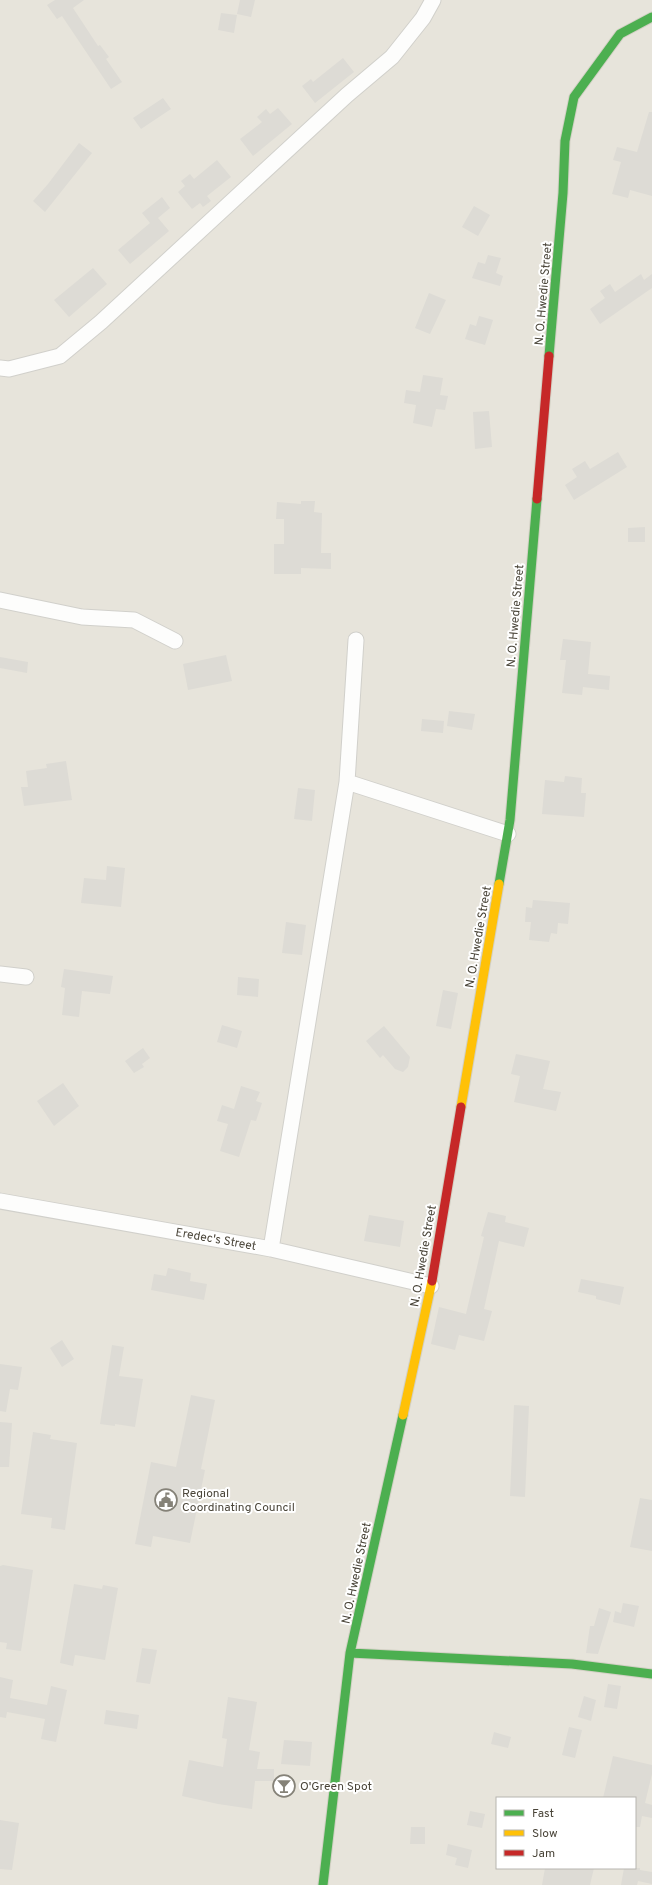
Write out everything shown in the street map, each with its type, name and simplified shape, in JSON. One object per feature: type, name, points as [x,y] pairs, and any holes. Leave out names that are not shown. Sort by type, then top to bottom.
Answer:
[{"type":"street","points":[[0,368],[9,369],[60,356],[101,322],[346,95],[392,57],[423,18],[433,0]]},
{"type":"street","name":"N. O. Hwedie Street","points":[[323,1885],[350,1653],[431,1286],[508,834],[562,209],[565,141],[574,97],[620,34],[652,17]]},
{"type":"street","points":[[0,600],[82,616],[134,620],[175,641]]},
{"type":"street","points":[[271,1249],[347,782],[356,640]]},
{"type":"street","points":[[347,782],[508,834]]},
{"type":"street","points":[[0,974],[26,977]]},
{"type":"street","name":"Eredec's Street","points":[[0,1201],[271,1249],[431,1286]]},
{"type":"street","points":[[350,1653],[572,1664],[652,1674]]},
{"type":"shaded area","points":[[0,0],[652,0],[652,1885],[0,1885]]},
{"type":"building","points":[[55,0],[84,0],[73,8],[98,46],[100,45],[109,57],[106,59],[122,82],[111,89],[62,16],[57,19],[47,5]]},
{"type":"building","points":[[240,0],[255,0],[251,17],[237,14]]},
{"type":"building","points":[[221,13],[237,15],[234,33],[218,30]]},
{"type":"building","points":[[343,58],[354,72],[315,103],[302,86],[311,79],[313,82]]},
{"type":"building","points":[[163,98],[171,109],[141,129],[133,118]]},
{"type":"building","points":[[278,108],[292,124],[253,156],[240,139],[262,122],[257,117],[266,109],[270,114]]},
{"type":"building","points":[[649,112],[652,112],[652,196],[630,190],[628,198],[612,194],[621,162],[613,160],[617,147],[637,152]]},
{"type":"building","points":[[79,143],[92,153],[45,212],[33,201]]},
{"type":"building","points":[[217,160],[231,177],[207,196],[211,201],[203,207],[200,203],[192,209],[178,192],[185,186],[181,181],[190,174],[194,179]]},
{"type":"building","points":[[162,197],[170,208],[158,218],[169,231],[130,264],[118,250],[150,223],[142,213]]},
{"type":"building","points":[[474,206],[490,215],[478,236],[462,227]]},
{"type":"building","points":[[488,255],[501,258],[496,273],[503,276],[500,286],[472,278],[478,262],[485,264]]},
{"type":"building","points":[[93,268],[107,284],[69,317],[54,300]]},
{"type":"building","points":[[641,274],[644,280],[652,274],[652,288],[600,324],[590,309],[605,298],[600,291],[610,284],[615,292]]},
{"type":"building","points":[[429,293],[446,300],[430,334],[415,328]]},
{"type":"building","points":[[479,316],[493,320],[485,345],[465,339],[470,324],[476,326]]},
{"type":"building","points":[[423,375],[443,378],[440,395],[448,396],[445,410],[436,409],[432,427],[413,423],[416,405],[404,403],[406,390],[420,392]]},
{"type":"building","points":[[489,411],[492,447],[475,449],[473,412]]},
{"type":"building","points":[[618,452],[627,467],[574,500],[565,485],[577,477],[572,469],[585,461],[590,469]]},
{"type":"building","points":[[301,501],[315,501],[314,512],[322,513],[321,553],[331,553],[331,569],[301,568],[301,574],[274,574],[274,544],[284,544],[284,519],[276,519],[277,502],[301,504]]},
{"type":"building","points":[[645,527],[645,542],[628,542],[628,528]]},
{"type":"building","points":[[563,639],[591,642],[588,674],[610,676],[609,690],[583,687],[582,695],[562,693],[566,660],[560,660]]},
{"type":"building","points":[[226,655],[232,681],[188,690],[183,664]]},
{"type":"building","points":[[0,657],[28,662],[27,673],[0,668]]},
{"type":"building","points":[[449,711],[475,714],[472,730],[447,726]]},
{"type":"building","points":[[422,719],[444,721],[443,733],[421,731]]},
{"type":"building","points":[[66,761],[72,800],[24,806],[21,787],[28,787],[26,771],[47,768],[46,764]]},
{"type":"building","points":[[565,776],[582,778],[581,793],[586,793],[584,817],[542,814],[545,780],[564,782]]},
{"type":"building","points":[[298,788],[315,790],[312,821],[294,819]]},
{"type":"building","points":[[107,866],[125,868],[121,907],[81,903],[84,878],[106,880]]},
{"type":"building","points":[[533,900],[570,903],[568,924],[558,923],[557,934],[551,933],[549,942],[529,940],[531,922],[525,922],[526,907],[532,908]]},
{"type":"building","points":[[286,922],[306,925],[302,955],[282,953]]},
{"type":"building","points":[[64,969],[113,976],[110,994],[82,991],[79,1017],[62,1015],[65,988],[61,987]]},
{"type":"building","points":[[238,977],[259,979],[258,997],[237,995]]},
{"type":"building","points":[[443,990],[458,993],[451,1029],[436,1026]]},
{"type":"building","points":[[222,1025],[242,1031],[237,1048],[217,1042]]},
{"type":"building","points":[[384,1026],[410,1057],[408,1067],[403,1072],[395,1069],[383,1055],[380,1058],[366,1041]]},
{"type":"building","points":[[143,1048],[150,1058],[142,1064],[144,1067],[134,1073],[125,1061]]},
{"type":"building","points":[[516,1054],[550,1061],[543,1089],[561,1092],[556,1111],[514,1102],[520,1076],[511,1074]]},
{"type":"building","points":[[63,1083],[79,1106],[54,1126],[37,1101]]},
{"type":"building","points":[[241,1086],[260,1092],[256,1101],[262,1103],[256,1121],[251,1120],[239,1157],[220,1151],[228,1124],[217,1121],[222,1105],[234,1109]]},
{"type":"building","points":[[488,1212],[506,1216],[505,1222],[529,1228],[524,1247],[499,1241],[484,1309],[492,1311],[484,1341],[459,1335],[455,1350],[431,1344],[439,1307],[466,1314],[484,1237],[481,1236]]},
{"type":"building","points":[[369,1215],[404,1221],[400,1247],[364,1241]]},
{"type":"building","points":[[168,1268],[191,1273],[190,1281],[207,1284],[204,1300],[151,1290],[154,1274],[166,1276]]},
{"type":"building","points":[[581,1279],[624,1287],[620,1305],[596,1299],[596,1296],[578,1292]]},
{"type":"building","points":[[62,1340],[74,1359],[62,1367],[50,1348]]},
{"type":"building","points":[[112,1345],[124,1347],[119,1376],[143,1379],[135,1427],[115,1424],[115,1426],[100,1424]]},
{"type":"building","points":[[0,1364],[22,1367],[18,1390],[10,1389],[6,1412],[0,1411]]},
{"type":"building","points":[[191,1395],[215,1400],[201,1469],[205,1470],[190,1543],[153,1536],[151,1547],[135,1544],[151,1462],[176,1467]]},
{"type":"building","points":[[514,1405],[529,1406],[525,1497],[510,1496]]},
{"type":"building","points":[[0,1422],[12,1423],[9,1467],[0,1467]]},
{"type":"building","points":[[33,1432],[51,1435],[50,1439],[77,1443],[65,1530],[51,1528],[52,1518],[21,1514]]},
{"type":"building","points":[[640,1498],[652,1500],[652,1551],[630,1547]]},
{"type":"building","points":[[3,1565],[33,1570],[21,1651],[6,1649],[7,1643],[0,1642],[0,1566]]},
{"type":"building","points":[[74,1584],[102,1589],[103,1585],[118,1588],[105,1660],[75,1655],[73,1666],[60,1663]]},
{"type":"building","points":[[623,1603],[639,1606],[634,1627],[613,1622],[615,1611],[621,1613]]},
{"type":"building","points":[[599,1608],[611,1612],[598,1654],[586,1653],[590,1626],[594,1626]]},
{"type":"building","points":[[142,1648],[157,1650],[150,1684],[136,1682]]},
{"type":"building","points":[[0,1677],[13,1680],[10,1698],[47,1705],[51,1686],[67,1690],[56,1742],[41,1739],[45,1719],[7,1712],[6,1718],[0,1717]]},
{"type":"building","points":[[608,1684],[621,1686],[617,1709],[604,1707]]},
{"type":"building","points":[[584,1696],[596,1700],[591,1721],[578,1717]]},
{"type":"building","points":[[228,1697],[257,1702],[249,1750],[260,1752],[257,1769],[274,1769],[274,1781],[255,1781],[252,1809],[218,1804],[182,1796],[189,1760],[223,1767],[227,1739],[222,1738]]},
{"type":"building","points":[[106,1710],[139,1715],[137,1729],[104,1724]]},
{"type":"building","points":[[569,1727],[582,1730],[575,1758],[562,1755]]},
{"type":"building","points":[[494,1732],[511,1737],[508,1748],[491,1744]]},
{"type":"building","points":[[284,1740],[312,1742],[310,1766],[281,1764]]},
{"type":"building","points":[[613,1756],[652,1765],[652,1774],[645,1803],[652,1805],[652,1818],[642,1816],[640,1827],[636,1827],[636,1797],[603,1797]]},
{"type":"building","points":[[470,1811],[485,1814],[482,1828],[467,1825]]},
{"type":"building","points":[[0,1820],[19,1823],[12,1870],[0,1869]]},
{"type":"building","points":[[411,1827],[425,1827],[425,1844],[410,1844]]},
{"type":"building","points":[[448,1844],[472,1850],[468,1868],[455,1865],[457,1858],[446,1855]]},
{"type":"building","points":[[640,1868],[640,1870],[652,1872],[652,1884],[638,1881],[637,1885],[621,1885],[624,1869]]},
{"type":"building","points":[[545,1869],[594,1869],[590,1885],[542,1885]]},
{"type":"traffic: fast","points":[[549,356],[563,193],[565,141],[574,97],[620,34],[652,17]]},
{"type":"traffic: fast","points":[[499,884],[510,820],[537,499]]},
{"type":"traffic: fast","points":[[323,1885],[350,1653],[403,1415]]},
{"type":"traffic: fast","points":[[350,1653],[572,1664],[652,1674]]},
{"type":"traffic: slow","points":[[461,1107],[499,884]]},
{"type":"traffic: slow","points":[[403,1415],[432,1281]]},
{"type":"traffic: jam","points":[[537,499],[549,356]]},
{"type":"traffic: jam","points":[[432,1281],[461,1107]]},
{"type":"place","name":"Regional Coordinating Council","points":[[166,1500]]},
{"type":"place","name":"O'Green Spot","points":[[284,1786]]}]
